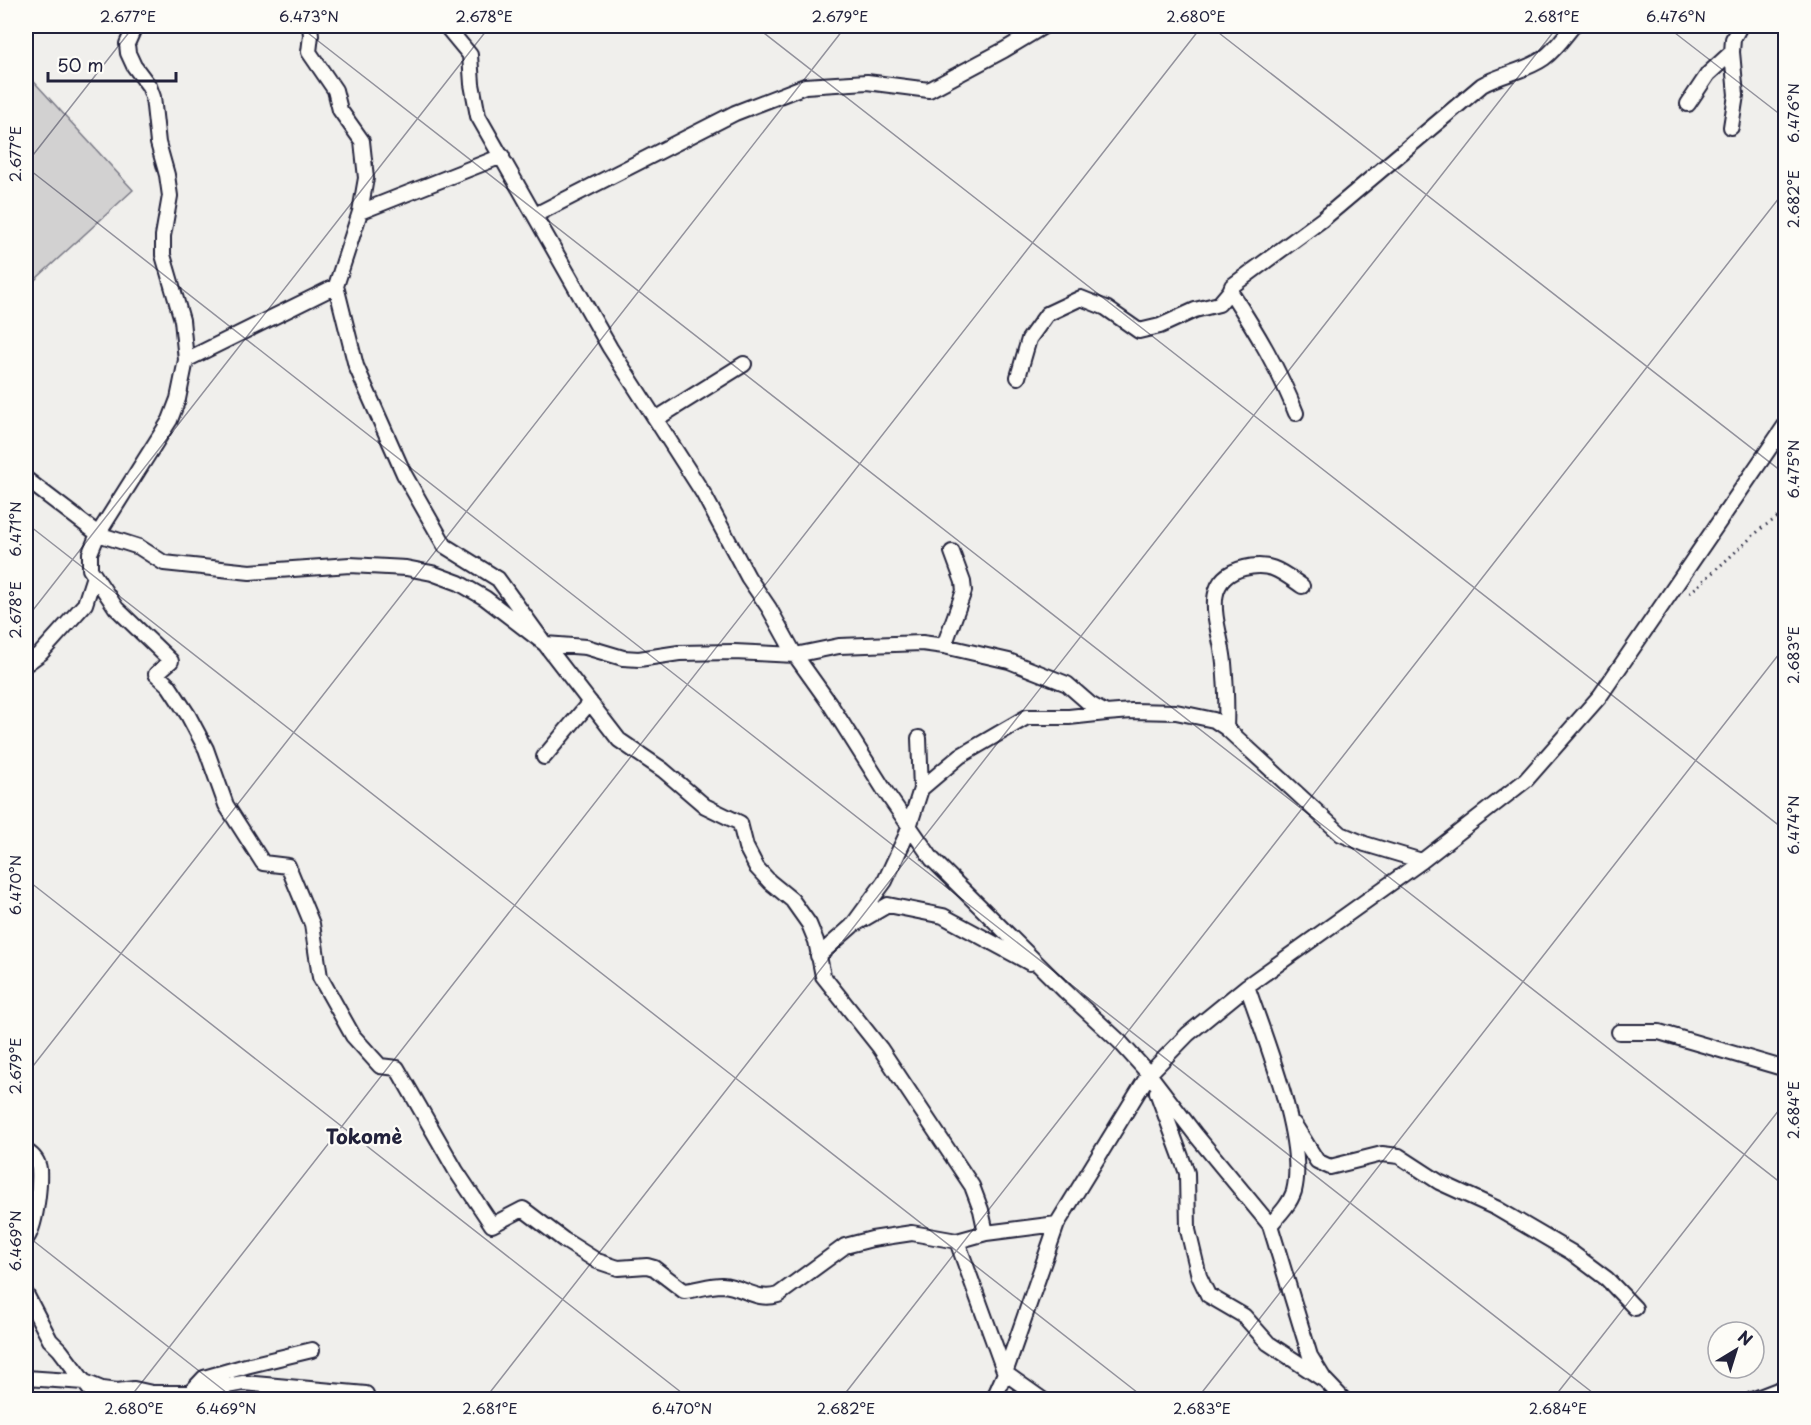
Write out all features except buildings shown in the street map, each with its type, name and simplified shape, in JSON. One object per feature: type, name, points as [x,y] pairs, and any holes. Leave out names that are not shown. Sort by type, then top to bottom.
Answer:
[{"type":"street","points":[[135,26],[128,44],[128,53],[134,66],[149,86],[155,105],[158,143],[170,196],[163,236],[163,255],[182,320],[186,360],[178,399],[170,420],[98,534],[89,558],[90,569],[116,608],[171,661],[156,674],[169,686],[189,715],[206,749],[226,805],[263,863],[288,866],[312,924],[320,977],[353,1035],[380,1066],[397,1068],[456,1171],[492,1225],[523,1209],[564,1240],[608,1266],[654,1268],[662,1272],[684,1292],[719,1285],[729,1286],[759,1298],[768,1298],[778,1295],[845,1246],[872,1239],[912,1233],[957,1241],[986,1233],[1057,1224]]},
{"type":"street","points":[[310,26],[309,52],[335,90],[340,111],[362,141],[366,178],[360,212],[336,286],[356,366],[404,474],[445,546],[498,579],[619,740],[663,770],[705,806],[740,823],[746,847],[757,868],[792,900],[809,924],[816,941],[823,976],[880,1048],[972,1186],[986,1233]]},
{"type":"street","points":[[446,26],[470,55],[478,116],[610,348],[703,493],[748,577],[769,608],[795,655],[932,859],[1120,1042],[1149,1074],[1270,1225],[1310,1356],[1324,1379],[1344,1400]]},
{"type":"street","points":[[535,215],[735,113],[805,87],[867,82],[929,90],[1044,26]]},
{"type":"street","points":[[1018,377],[1029,339],[1047,314],[1081,298],[1106,308],[1139,331],[1160,326],[1195,310],[1219,304],[1232,286],[1323,219],[1482,85],[1543,59],[1553,51],[1573,26]]},
{"type":"street","points":[[1731,127],[1736,95],[1733,39],[1740,26]]},
{"type":"street","points":[[1688,104],[1708,74],[1732,52]]},
{"type":"street","points":[[360,212],[502,156]]},
{"type":"street","points":[[186,360],[336,286]]},
{"type":"street","points":[[1230,291],[1264,343],[1284,382],[1296,414]]},
{"type":"street","points":[[656,419],[744,364]]},
{"type":"street","points":[[993,1400],[1005,1373],[1057,1224],[1149,1074],[1188,1034],[1247,986],[1422,861],[1526,780],[1600,696],[1785,424]]},
{"type":"street","points":[[26,479],[98,534],[140,547],[164,563],[250,572],[350,565],[406,568],[432,573],[472,590],[545,644],[586,647],[623,658],[639,659],[679,653],[723,652],[795,655],[839,646],[922,643],[944,646],[1009,661],[1067,684],[1090,704],[1106,713]]},
{"type":"street","points":[[944,646],[964,591],[952,552]]},
{"type":"street","points":[[1226,728],[1224,661],[1215,613],[1216,588],[1227,575],[1253,565],[1269,566],[1302,586]]},
{"type":"street","points":[[26,664],[41,653],[85,604],[94,576]]},
{"type":"street","points":[[544,757],[590,702]]},
{"type":"street","points":[[921,789],[960,756],[1027,717],[1069,717],[1132,711],[1176,712],[1214,720],[1226,728],[1341,834],[1365,844],[1422,861]]},
{"type":"street","points":[[852,926],[885,881],[909,826],[921,789],[919,738]]},
{"type":"street","points":[[818,956],[852,926],[888,905],[943,916],[1048,974]]},
{"type":"street","points":[[1247,986],[1288,1114],[1294,1140],[1294,1192],[1270,1225]]},
{"type":"street","points":[[1619,1032],[1659,1032],[1785,1069]]},
{"type":"street","points":[[1149,1074],[1187,1173],[1188,1230],[1199,1276],[1208,1296],[1244,1316],[1268,1343],[1324,1379]]},
{"type":"street","points":[[1288,1114],[1317,1161],[1330,1167],[1382,1154],[1399,1156],[1439,1182],[1496,1209],[1571,1252],[1607,1279],[1635,1308]]},
{"type":"street","points":[[26,1151],[33,1156],[39,1168],[36,1205],[30,1234],[26,1239]]},
{"type":"street","points":[[957,1241],[1005,1373],[1043,1400]]},
{"type":"street","points":[[26,1294],[50,1341],[60,1350],[100,1400]]},
{"type":"street","points":[[187,1396],[204,1378],[246,1365],[312,1350]]},
{"type":"street","points":[[26,1378],[85,1382],[102,1389],[117,1391],[134,1389],[187,1396],[243,1383],[366,1394]]},
{"type":"street","points":[[1752,1400],[1784,1387]]},
{"type":"street","points":[[1769,1400],[1784,1387]]},
{"type":"path","points":[[1683,600],[1763,527],[1785,512]]},
{"type":"shaded area","points":[[26,73],[133,190],[26,288]]},
{"type":"district","name":"Tokomè","points":[[364,1136]]}]
